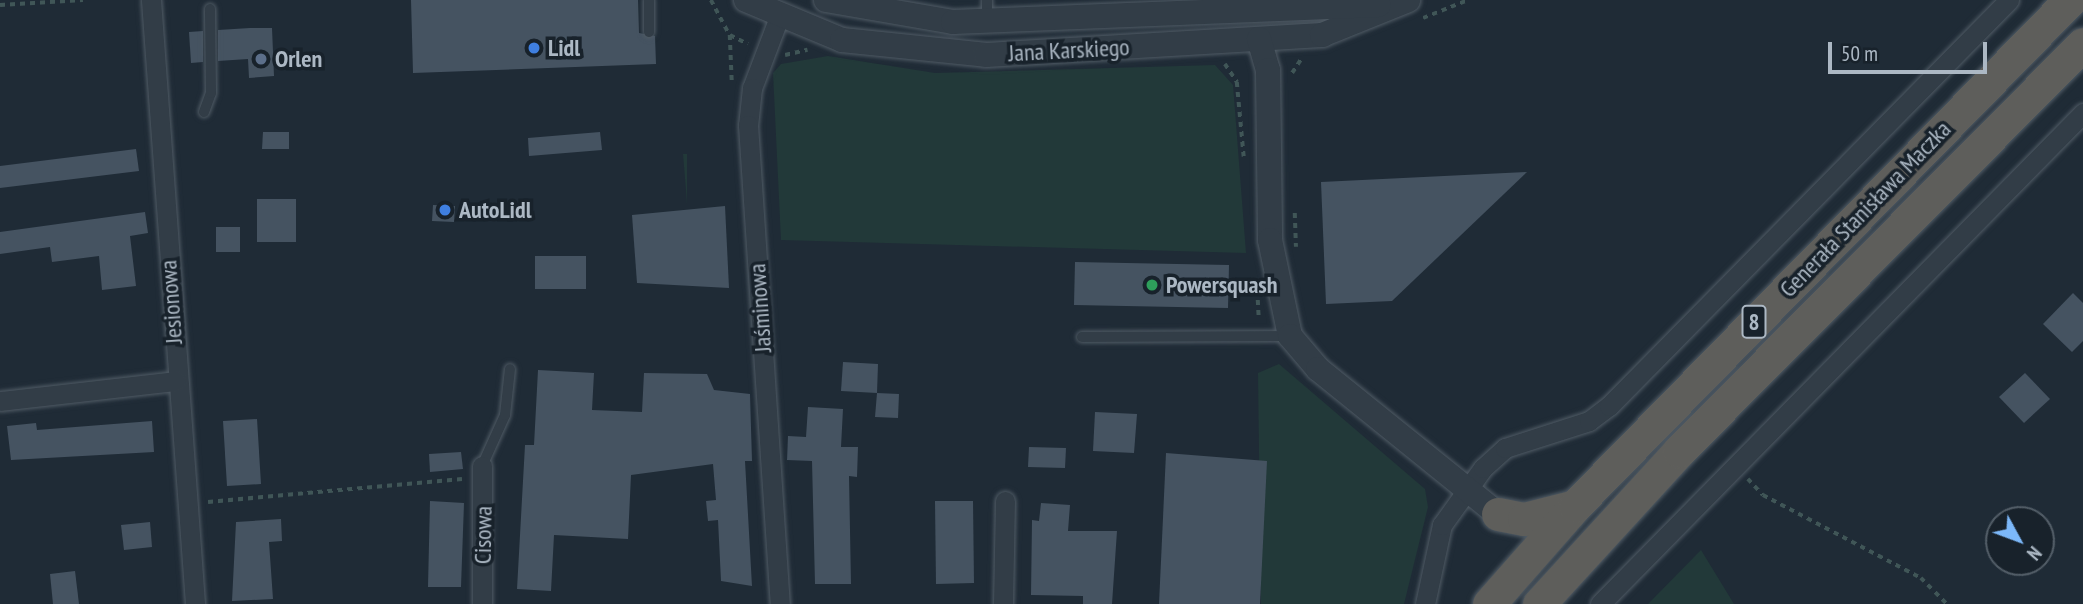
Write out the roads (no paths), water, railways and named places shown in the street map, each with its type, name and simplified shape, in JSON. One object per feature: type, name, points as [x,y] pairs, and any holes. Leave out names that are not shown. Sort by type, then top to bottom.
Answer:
[{"type":"highway","name":"Generała Stanisława Maczka","points":[[1495,596],[1575,506],[2070,0]]},
{"type":"highway","name":"Generała Stanisława Maczka","points":[[1539,604],[1679,451],[2083,44]]},
{"type":"highway","points":[[1495,596],[1508,564],[1498,514],[1524,519],[1575,506]]},
{"type":"street","name":"Jesionowa","points":[[150,0],[176,381],[189,503],[195,604]]},
{"type":"street","name":"Jana Karskiego","points":[[746,0],[779,17],[842,40],[924,52],[1322,35],[1401,2]]},
{"type":"street","name":"Jana Karskiego","points":[[826,0],[918,19],[987,10],[1259,9],[1401,2]]},
{"type":"street","points":[[1425,604],[1441,525],[1468,489],[1505,449],[1581,425],[1609,406],[2009,0]]},
{"type":"street","points":[[1259,9],[1259,39],[1268,70],[1264,94],[1270,240],[1290,336],[1318,369],[1498,514]]},
{"type":"street","name":"Jaśminowa","points":[[779,17],[752,88],[748,125],[780,604]]},
{"type":"street","points":[[1600,604],[2083,113]]},
{"type":"street","points":[[0,401],[176,381]]},
{"type":"street","name":"Cisowa","points":[[482,604],[483,471]]},
{"type":"street","points":[[1003,604],[1005,501]]},
{"type":"lane","points":[[649,0],[649,32]]},
{"type":"lane","points":[[204,112],[211,93],[210,9]]},
{"type":"lane","points":[[1082,337],[1290,336]]},
{"type":"lane","points":[[483,471],[505,415],[510,369]]},
{"type":"place","name":"Lidl","points":[[534,48]]},
{"type":"place","name":"Orlen","points":[[261,59]]},
{"type":"place","name":"AutoLidl","points":[[445,210]]},
{"type":"place","name":"Powersquash","points":[[1152,285]]}]
